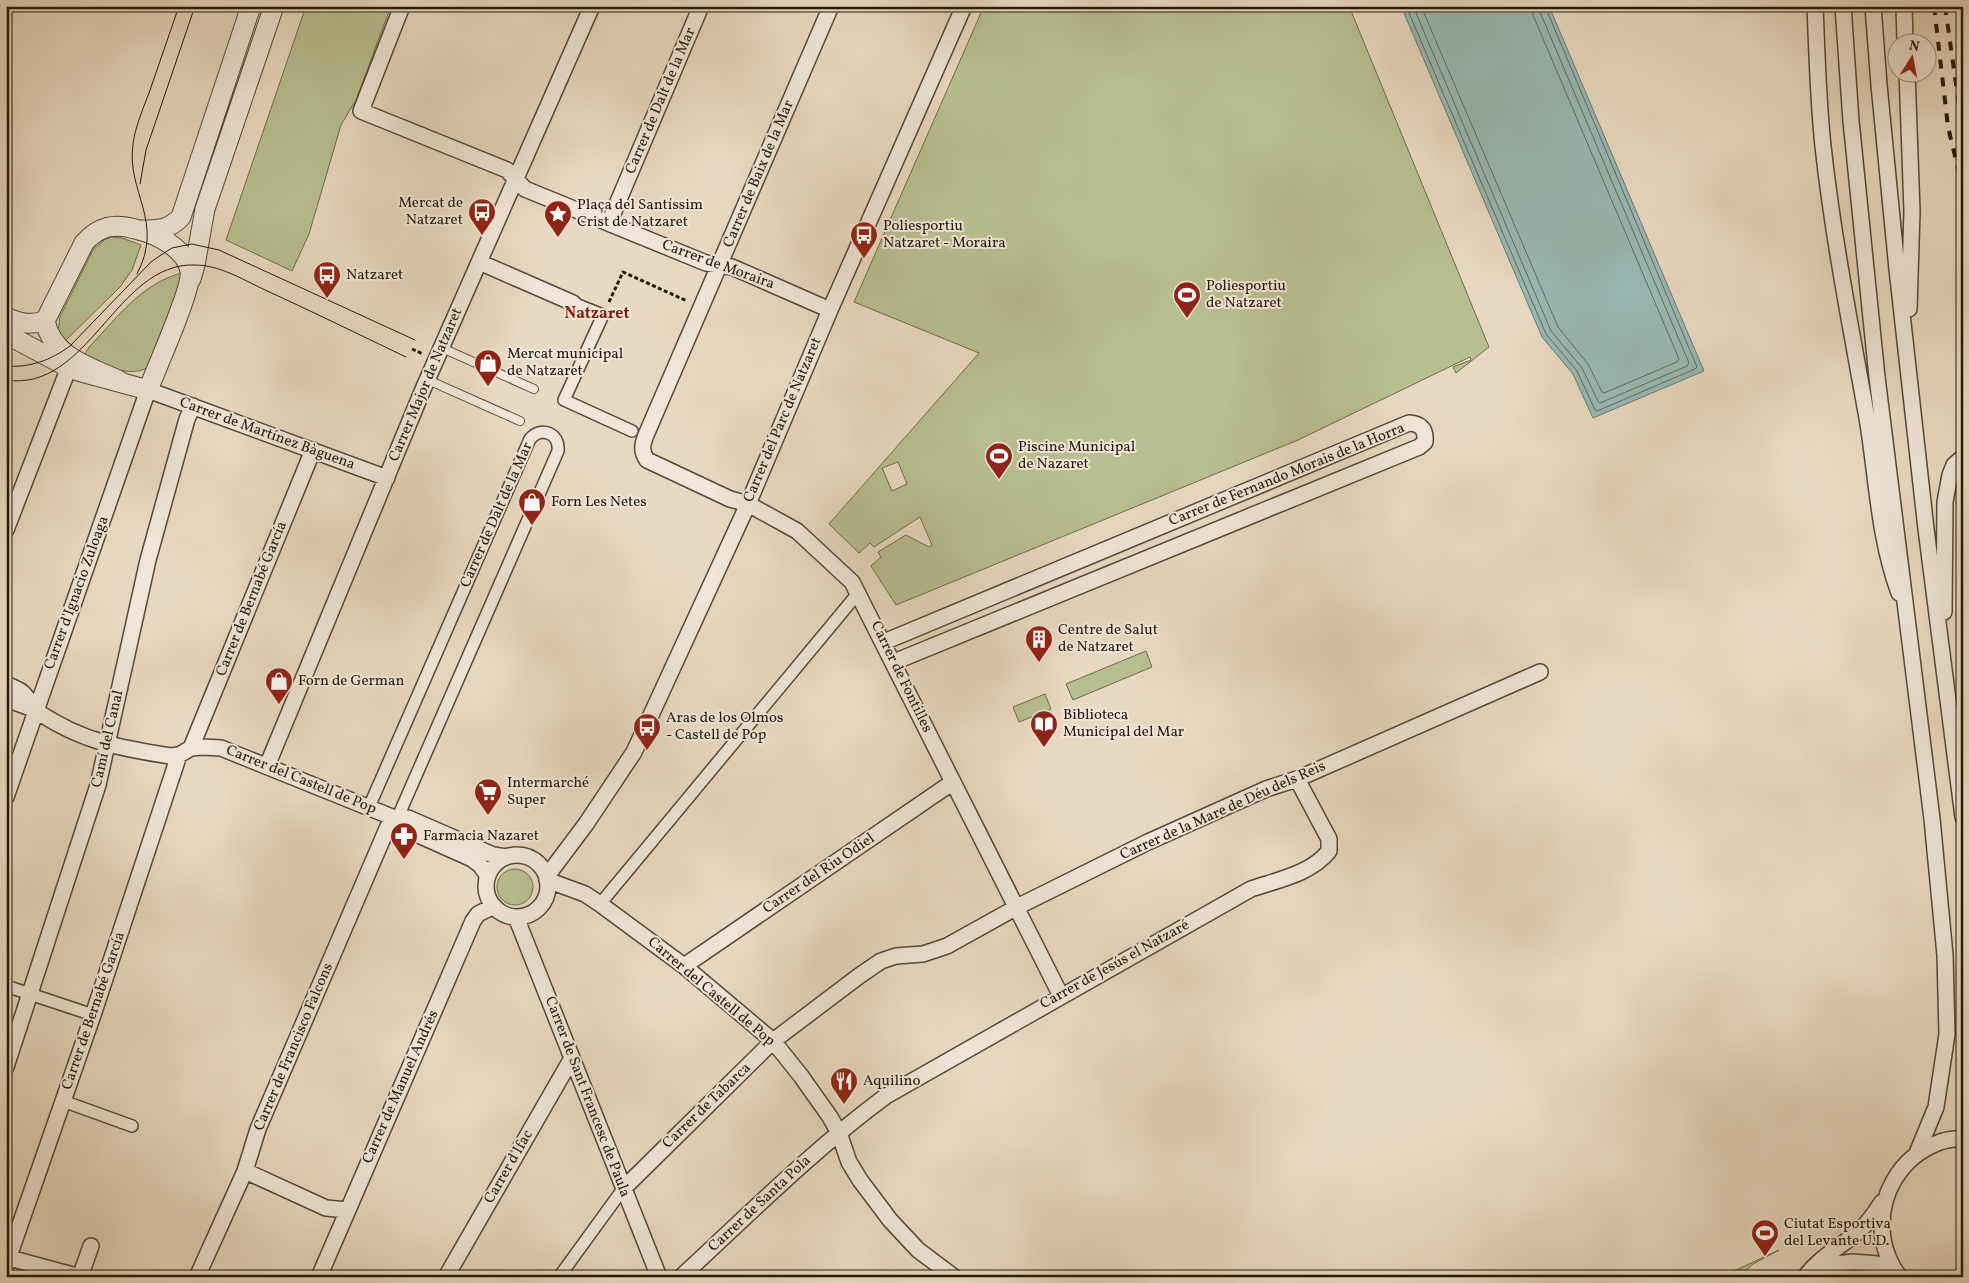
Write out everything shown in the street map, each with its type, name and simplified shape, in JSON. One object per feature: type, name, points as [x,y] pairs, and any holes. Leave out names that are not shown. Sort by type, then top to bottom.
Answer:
[{"type":"street","points":[[120,381],[66,355],[53,342],[46,321],[84,243],[91,235],[99,229],[109,226],[155,230],[166,228],[173,225],[181,216],[251,6]]},
{"type":"street","points":[[6,334],[69,368],[148,390],[195,265],[205,208],[274,6]]},
{"type":"street","name":"Carrer de Moraira","points":[[402,6],[361,111],[507,170],[525,189],[706,263],[732,267],[830,310]]},
{"type":"street","name":"Carrer Major de Natzaret","points":[[267,766],[428,380],[592,6]]},
{"type":"street","name":"Carrer de Dalt de la Mar","points":[[609,223],[701,6]]},
{"type":"street","name":"Carrer de Baix de la Mar","points":[[643,453],[646,435],[831,6]]},
{"type":"street","name":"Carrer del Parc de Natzaret","points":[[547,878],[634,752],[748,504],[830,310],[964,6]]},
{"type":"street","points":[[1815,6],[1823,144],[1838,255],[1867,420],[1885,546],[1892,575],[1908,618]]},
{"type":"street","points":[[1843,6],[1851,121],[1877,377],[1938,869],[1945,955],[1947,1034],[1936,1107],[1917,1153]]},
{"type":"street","points":[[1873,6],[1897,269],[1943,664],[1963,817]]},
{"type":"street","points":[[1904,6],[1905,32]]},
{"type":"street","points":[[1907,82],[1912,211],[1908,358]]},
{"type":"street","points":[[138,229],[176,247],[190,270],[190,280]]},
{"type":"street","points":[[479,262],[603,315],[564,400],[632,431]]},
{"type":"street","points":[[6,317],[34,324],[46,321]]},
{"type":"street","points":[[6,530],[69,368]]},
{"type":"street","name":"Carrer de Martínez Bàguena","points":[[148,390],[387,478]]},
{"type":"street","name":"Carrer d'Ignacio Zuloaga","points":[[6,797],[148,390]]},
{"type":"street","name":"Camí del Canal","points":[[6,1067],[98,785],[148,560],[193,406]]},
{"type":"street","name":"Carrer de Fernando Morais de la Horra","points":[[884,642],[1409,423],[1423,428],[1426,435],[1424,442],[1419,447],[894,662]]},
{"type":"street","name":"Carrer de Dalt de la Mar","points":[[369,807],[530,439],[534,434],[540,432],[551,434],[557,441],[558,451],[394,818]]},
{"type":"street","name":"Carrer de Bernabé García","points":[[7,1260],[185,752],[313,450]]},
{"type":"street","name":"Carrer de Fontilles","points":[[643,453],[647,460],[730,499],[748,504],[797,531],[852,582],[859,592],[1061,996]]},
{"type":"street","points":[[1943,664],[1945,502],[1950,475],[1954,465],[1963,457]]},
{"type":"street","points":[[600,904],[859,592]]},
{"type":"street","name":"Carrer de la Mare de Déu dels Reis","points":[[881,961],[896,956],[935,951],[1017,907],[1148,842],[1540,672]]},
{"type":"street","name":"Carrer del Castell de Pop","points":[[6,684],[23,693],[36,710]]},
{"type":"street","name":"Carrer del Castell de Pop","points":[[6,699],[36,710],[73,732],[107,745],[170,756],[213,746],[221,748],[394,818],[405,829],[472,860],[480,865],[488,876]]},
{"type":"street","name":"Carrer de Jesús el Natzaré","points":[[839,1133],[854,1119],[886,1096],[1061,996],[1251,889],[1294,875],[1325,856],[1329,851],[1328,839],[1297,779]]},
{"type":"street","name":"Carrer del Riu Odiel","points":[[684,966],[953,782]]},
{"type":"street","name":"Carrer del Castell de Pop","points":[[394,818],[408,818],[494,855],[506,857]]},
{"type":"street","name":"Carrer de Francisco Falcons","points":[[197,1277],[245,1171],[258,1128],[394,818]]},
{"type":"street","points":[[513,855],[528,857],[537,862],[547,878],[547,896],[536,910],[528,915],[516,917],[501,912],[488,898],[486,887],[488,876],[498,862],[506,857],[513,855]]},
{"type":"street","name":"Carrer del Castell de Pop","points":[[547,878],[585,894],[600,904],[684,966],[773,1042],[801,1076],[839,1133],[849,1162],[890,1220],[918,1250],[954,1277]]},
{"type":"street","name":"Carrer de Manuel Andrés","points":[[319,1277],[473,921],[478,914],[494,906]]},
{"type":"street","name":"Carrer de Sant Francesc de Paula","points":[[516,917],[659,1277]]},
{"type":"street","name":"Carrer de Tabarca","points":[[560,1277],[623,1189],[773,1042],[881,961]]},
{"type":"street","points":[[6,986],[93,1015]]},
{"type":"street","name":"Carrer d'Ifac","points":[[446,1277],[572,1058]]},
{"type":"street","points":[[64,1101],[132,1126]]},
{"type":"street","name":"Carrer de Santa Pola","points":[[681,1277],[839,1133]]},
{"type":"street","points":[[1805,1277],[1814,1264],[1850,1238],[1867,1222],[1885,1196],[1898,1172],[1917,1153],[1941,1141],[1963,1138]]},
{"type":"street","points":[[245,1171],[326,1208],[347,1210]]},
{"type":"street","points":[[1885,1196],[1881,1223],[1885,1249],[1898,1275]]},
{"type":"street","points":[[7,1260],[80,1277],[91,1246]]},
{"type":"street","points":[[1812,1277],[1828,1265],[1853,1262],[1877,1264],[1898,1275]]},
{"type":"lane","points":[[442,348],[534,389]]},
{"type":"lane","points":[[428,380],[520,421]]},
{"type":"path","points":[[603,315],[623,272],[690,302]]},
{"type":"green space","points":[[306,6],[391,6],[356,100],[341,125],[309,234],[292,271],[226,240]]},
{"type":"green space","name":"Poliesportiu de Natzaret","points":[[984,6],[1349,6],[1489,347],[1456,373],[1453,367],[1471,360],[1470,357],[1298,440],[896,605],[871,566],[881,557],[878,552],[906,535],[929,547],[932,545],[920,517],[874,547],[870,543],[859,553],[829,524],[979,353],[854,302]],"holes":[[[898,462],[907,484],[892,491],[882,468]]]},
{"type":"green space","points":[[112,237],[122,238],[141,245],[132,270],[120,287],[63,343],[58,331],[60,317],[93,250],[104,240]]},
{"type":"green space","points":[[182,273],[183,280],[149,367],[141,370],[124,371],[83,356],[90,346],[132,302],[155,285]]},
{"type":"green space","points":[[1146,651],[1152,667],[1073,700],[1066,684]]},
{"type":"green space","points":[[1045,694],[1051,709],[1019,722],[1013,707]]},
{"type":"green space","points":[[515,869],[528,874],[533,887],[528,900],[515,905],[502,900],[497,887],[502,874]]},
{"type":"green space","name":"Ciutat Esportiva del Levante U.D.","points":[[1779,1250],[1753,1264],[1739,1277],[1721,1277]]},
{"type":"water","points":[[1401,6],[1549,6],[1704,371],[1593,418],[1573,374],[1542,337]]},
{"type":"tram line","points":[[137,274],[145,255],[147,238],[146,222],[132,161],[133,144],[140,118],[179,6]]},
{"type":"tram line","points":[[140,184],[146,150],[195,6]]},
{"type":"tram line","points":[[6,366],[23,366],[40,362],[63,351],[151,262],[172,248],[192,244],[219,250],[415,340]]},
{"type":"tram line","points":[[6,380],[35,379],[59,367],[81,349],[122,303],[144,284],[168,270],[195,265],[213,267],[230,273],[406,357]]},
{"type":"railway","points":[[1934,6],[1948,127],[1963,189]]},
{"type":"railway","points":[[1945,6],[1963,134]]},
{"type":"place","name":"Mercat de Natzaret","points":[[482,236]]},
{"type":"place","name":"Plaça del Santíssim Crist de Natzaret","points":[[558,238]]},
{"type":"place","name":"Poliesportiu Natzaret - Moraira","points":[[864,259]]},
{"type":"place","name":"Natzaret","points":[[327,299]]},
{"type":"place","name":"Poliesportiu de Natzaret","points":[[1187,319]]},
{"type":"place","name":"Mercat municipal de Natzaret","points":[[488,387]]},
{"type":"place","name":"Piscine Municipal de Nazaret","points":[[999,480]]},
{"type":"place","name":"Forn Les Netes","points":[[532,526]]},
{"type":"place","name":"Centre de Salut de Natzaret","points":[[1039,663]]},
{"type":"place","name":"Forn de German","points":[[279,705]]},
{"type":"place","name":"Biblioteca Municipal del Mar","points":[[1044,748]]},
{"type":"place","name":"Aras de los Olmos - Castell de Pop","points":[[647,751]]},
{"type":"place","name":"Intermarché Super","points":[[488,816]]},
{"type":"place","name":"Farmacia Nazaret","points":[[404,860]]},
{"type":"place","name":"Aquilino","points":[[844,1105]]},
{"type":"place","name":"Ciutat Esportiva del Levante U.D.","points":[[1765,1257]]},
{"type":"district","name":"Natzaret","points":[[597,314]]}]
